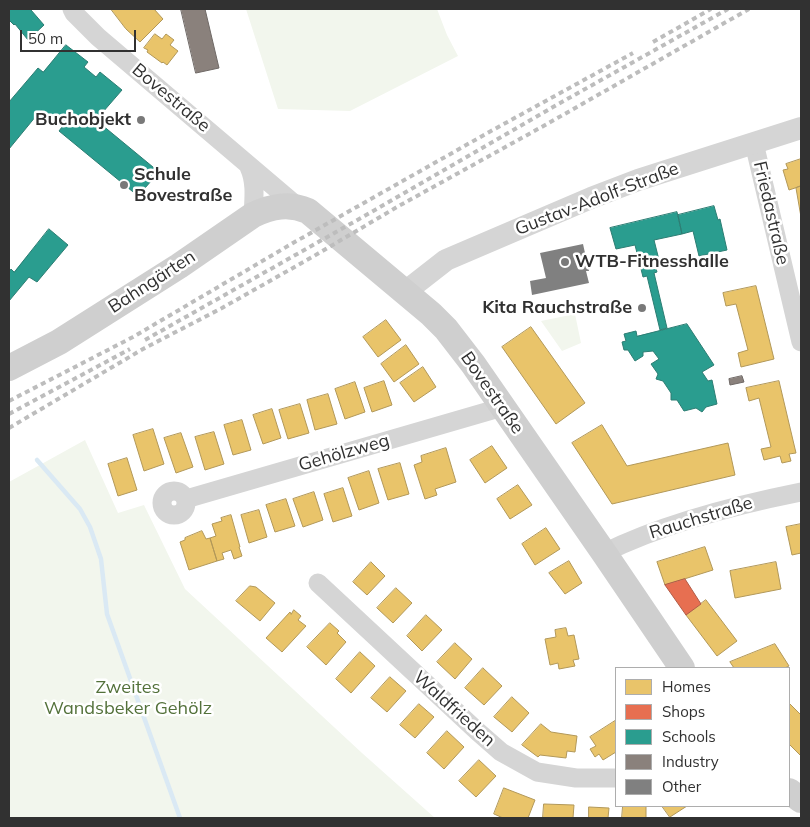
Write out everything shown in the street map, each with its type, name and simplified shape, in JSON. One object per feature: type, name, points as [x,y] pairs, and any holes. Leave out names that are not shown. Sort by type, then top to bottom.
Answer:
[{"type":"main road","name":"Bahngärten","points":[[9,368],[67,336],[178,266],[252,215],[283,206],[298,207]]},
{"type":"main road","name":"Bovestraße","points":[[298,207],[308,212],[432,314],[446,329],[503,407],[681,667]]},
{"type":"main road","points":[[790,792],[801,800]]},
{"type":"street","name":"Bovestraße","points":[[72,9],[98,37],[298,207]]},
{"type":"street","name":"Gustav-Adolf-Straße","points":[[404,292],[446,260],[591,198],[638,180],[801,128]]},
{"type":"street","name":"Friedastraße","points":[[754,143],[801,342]]},
{"type":"street","points":[[249,166],[254,180],[252,215]]},
{"type":"street","name":"Gehölzweg","points":[[186,499],[503,407]]},
{"type":"street","name":"Rauchstraße","points":[[604,553],[624,543],[668,527],[745,503],[801,492]]},
{"type":"street","name":"Waldfrieden","points":[[318,583],[501,752],[537,772],[576,778],[615,778]]},
{"type":"green space","points":[[246,9],[437,9],[458,56],[350,111],[278,109]]},
{"type":"green space","points":[[575,314],[581,343],[562,351],[541,321]]},
{"type":"green space","name":"Zweites Wandsbeker Gehölz","points":[[85,440],[118,513],[144,505],[185,589],[435,818],[9,818],[9,482]]},
{"type":"building: Homes","points":[[111,9],[154,9],[163,19],[140,42],[126,29]]},
{"type":"building: Homes","points":[[155,34],[162,39],[166,34],[174,40],[170,45],[178,51],[167,65],[144,48]]},
{"type":"building: Homes","points":[[801,159],[801,186],[789,190],[783,170],[788,169],[786,164]]},
{"type":"building: Homes","points":[[801,186],[801,217],[796,188]]},
{"type":"building: Homes","points":[[756,286],[774,359],[741,367],[738,353],[748,350],[736,304],[726,306],[723,293]]},
{"type":"building: Homes","points":[[386,320],[401,340],[378,357],[363,337]]},
{"type":"building: Homes","points":[[531,327],[585,403],[556,424],[502,347]]},
{"type":"building: Homes","points":[[406,345],[419,364],[394,382],[381,364]]},
{"type":"building: Homes","points":[[423,367],[436,387],[414,402],[400,383]]},
{"type":"building: Homes","points":[[384,381],[392,405],[372,412],[364,388]]},
{"type":"building: Homes","points":[[779,381],[796,453],[789,454],[791,461],[782,463],[780,456],[764,460],[761,449],[771,447],[759,398],[749,401],[746,388]]},
{"type":"building: Homes","points":[[355,382],[365,412],[345,419],[335,389]]},
{"type":"building: Homes","points":[[328,394],[337,424],[315,430],[307,400]]},
{"type":"building: Homes","points":[[300,404],[309,433],[288,439],[279,410]]},
{"type":"building: Homes","points":[[272,409],[281,438],[263,444],[253,415]]},
{"type":"building: Homes","points":[[242,420],[251,450],[233,455],[224,425]]},
{"type":"building: Homes","points":[[602,425],[627,466],[728,443],[735,475],[612,504],[572,443]]},
{"type":"building: Homes","points":[[153,429],[164,464],[144,471],[133,435]]},
{"type":"building: Homes","points":[[214,432],[224,464],[205,470],[195,437]]},
{"type":"building: Homes","points":[[181,433],[193,467],[176,473],[164,438]]},
{"type":"building: Homes","points":[[492,446],[507,468],[485,483],[470,460]]},
{"type":"building: Homes","points":[[446,448],[456,482],[435,489],[437,495],[425,499],[414,465],[422,462],[421,456]]},
{"type":"building: Homes","points":[[127,458],[137,490],[118,496],[108,464]]},
{"type":"building: Homes","points":[[400,463],[409,494],[388,500],[378,469]]},
{"type":"building: Homes","points":[[369,471],[379,503],[359,510],[348,478]]},
{"type":"building: Homes","points":[[518,485],[532,505],[510,519],[497,499]]},
{"type":"building: Homes","points":[[343,488],[352,516],[333,522],[324,494]]},
{"type":"building: Homes","points":[[314,492],[323,520],[303,527],[293,499]]},
{"type":"building: Homes","points":[[286,499],[295,526],[275,532],[266,505]]},
{"type":"building: Homes","points":[[259,510],[267,537],[249,543],[241,515]]},
{"type":"building: Homes","points":[[231,515],[242,556],[234,559],[231,550],[222,553],[224,559],[217,561],[210,538],[216,536],[212,524],[222,521],[221,518]]},
{"type":"building: Homes","points":[[801,524],[801,553],[792,555],[786,527]]},
{"type":"building: Homes","points":[[546,528],[560,549],[535,565],[522,544]]},
{"type":"building: Homes","points":[[202,531],[206,539],[210,538],[217,561],[189,570],[180,542]]},
{"type":"building: Homes","points":[[705,547],[713,570],[665,585],[657,562]]},
{"type":"building: Homes","points":[[569,561],[582,583],[565,594],[549,573]]},
{"type":"building: Homes","points":[[371,562],[385,576],[367,595],[353,582]]},
{"type":"building: Homes","points":[[776,562],[781,589],[735,598],[730,571]]},
{"type":"building: Homes","points":[[250,586],[256,587],[275,603],[260,621],[236,601]]},
{"type":"building: Homes","points":[[396,588],[412,603],[393,623],[377,608]]},
{"type":"building: Homes","points":[[706,600],[737,641],[717,656],[686,615]]},
{"type":"building: Homes","points":[[294,610],[301,616],[298,620],[306,626],[282,652],[266,638]]},
{"type":"building: Homes","points":[[426,615],[442,630],[422,651],[407,636]]},
{"type":"building: Homes","points":[[330,623],[339,631],[337,633],[346,642],[326,665],[307,647]]},
{"type":"building: Homes","points":[[566,628],[568,636],[574,635],[579,659],[573,660],[575,666],[559,669],[558,663],[550,665],[545,639],[556,637],[555,630]]},
{"type":"building: Homes","points":[[455,643],[472,659],[455,679],[437,662]]},
{"type":"building: Homes","points":[[775,644],[789,666],[733,667],[730,662]]},
{"type":"building: Homes","points":[[360,652],[375,666],[351,693],[336,679]]},
{"type":"building: Homes","points":[[483,668],[502,686],[484,705],[465,688]]},
{"type":"building: Homes","points":[[390,677],[406,691],[387,712],[371,698]]},
{"type":"building: Homes","points":[[512,697],[529,713],[512,732],[494,717]]},
{"type":"building: Homes","points":[[419,704],[434,717],[415,738],[400,725]]},
{"type":"building: Homes","points":[[790,704],[801,715],[801,756],[790,745]]},
{"type":"building: Homes","points":[[615,721],[615,753],[603,760],[599,754],[595,757],[590,749],[596,746],[590,737]]},
{"type":"building: Homes","points":[[541,724],[551,732],[577,736],[575,752],[567,751],[566,758],[540,755],[538,757],[522,745]]},
{"type":"building: Homes","points":[[447,731],[464,747],[444,769],[427,753]]},
{"type":"building: Homes","points":[[479,760],[496,776],[476,797],[459,781]]},
{"type":"building: Homes","points":[[504,788],[535,800],[528,818],[503,818],[494,814]]},
{"type":"building: Homes","points":[[544,804],[574,805],[573,818],[543,818]]},
{"type":"building: Homes","points":[[589,807],[609,808],[608,818],[589,818]]},
{"type":"building: Homes","points":[[623,807],[646,807],[646,818],[622,818]]},
{"type":"building: Homes","points":[[663,807],[685,807],[670,817]]},
{"type":"building: Shops","points":[[685,579],[701,604],[686,615],[665,585]]},
{"type":"building: Schools","points":[[9,9],[32,9],[44,25],[28,40],[15,24],[9,20]]},
{"type":"building: Schools","points":[[66,45],[88,62],[84,67],[96,77],[100,72],[122,90],[96,120],[159,172],[138,196],[59,131],[62,127],[41,110],[9,149],[9,102],[38,68],[43,72]]},
{"type":"building: Schools","points":[[714,206],[718,220],[720,219],[727,250],[699,256],[693,231],[682,234],[678,215]]},
{"type":"building: Schools","points":[[677,212],[682,234],[654,240],[660,264],[655,265],[657,272],[654,273],[667,328],[660,330],[647,276],[643,277],[635,245],[616,249],[610,228]]},
{"type":"building: Schools","points":[[49,229],[68,245],[37,282],[29,277],[9,301],[9,272],[11,269],[14,272]]},
{"type":"building: Schools","points":[[687,324],[714,365],[702,372],[708,381],[712,380],[717,404],[706,407],[702,412],[696,408],[684,411],[677,400],[671,400],[671,393],[663,381],[656,379],[658,374],[651,364],[659,359],[653,351],[643,352],[643,356],[635,361],[628,350],[624,350],[622,342],[626,341],[624,334],[636,331],[637,336]]},
{"type":"building: Industry","points":[[181,9],[205,9],[219,68],[196,73]]},
{"type":"building: Industry","points":[[742,376],[744,382],[730,385],[729,379]]},
{"type":"building: Other","name":"WTB-Fitnesshalle","points":[[583,244],[589,271],[586,271],[589,283],[532,295],[530,281],[546,278],[540,253]]},
{"type":"waterway","points":[[37,460],[80,509],[90,527],[101,559],[107,614],[180,818]]},
{"type":"railway","points":[[653,42],[711,9]]},
{"type":"railway","points":[[145,340],[728,9]]},
{"type":"railway","points":[[9,428],[143,349],[222,308],[749,9]]},
{"type":"railway","points":[[9,401],[133,337],[293,243],[633,53]]},
{"type":"railway","points":[[9,414],[130,349]]},
{"type":"place","name":"Buchobjekt","points":[[141,120]]},
{"type":"place","name":"Schule Bovestraße","points":[[124,185]]},
{"type":"place","name":"WTB-Fitnesshalle","points":[[565,262]]},
{"type":"place","name":"Kita Rauchstraße","points":[[642,308]]}]
